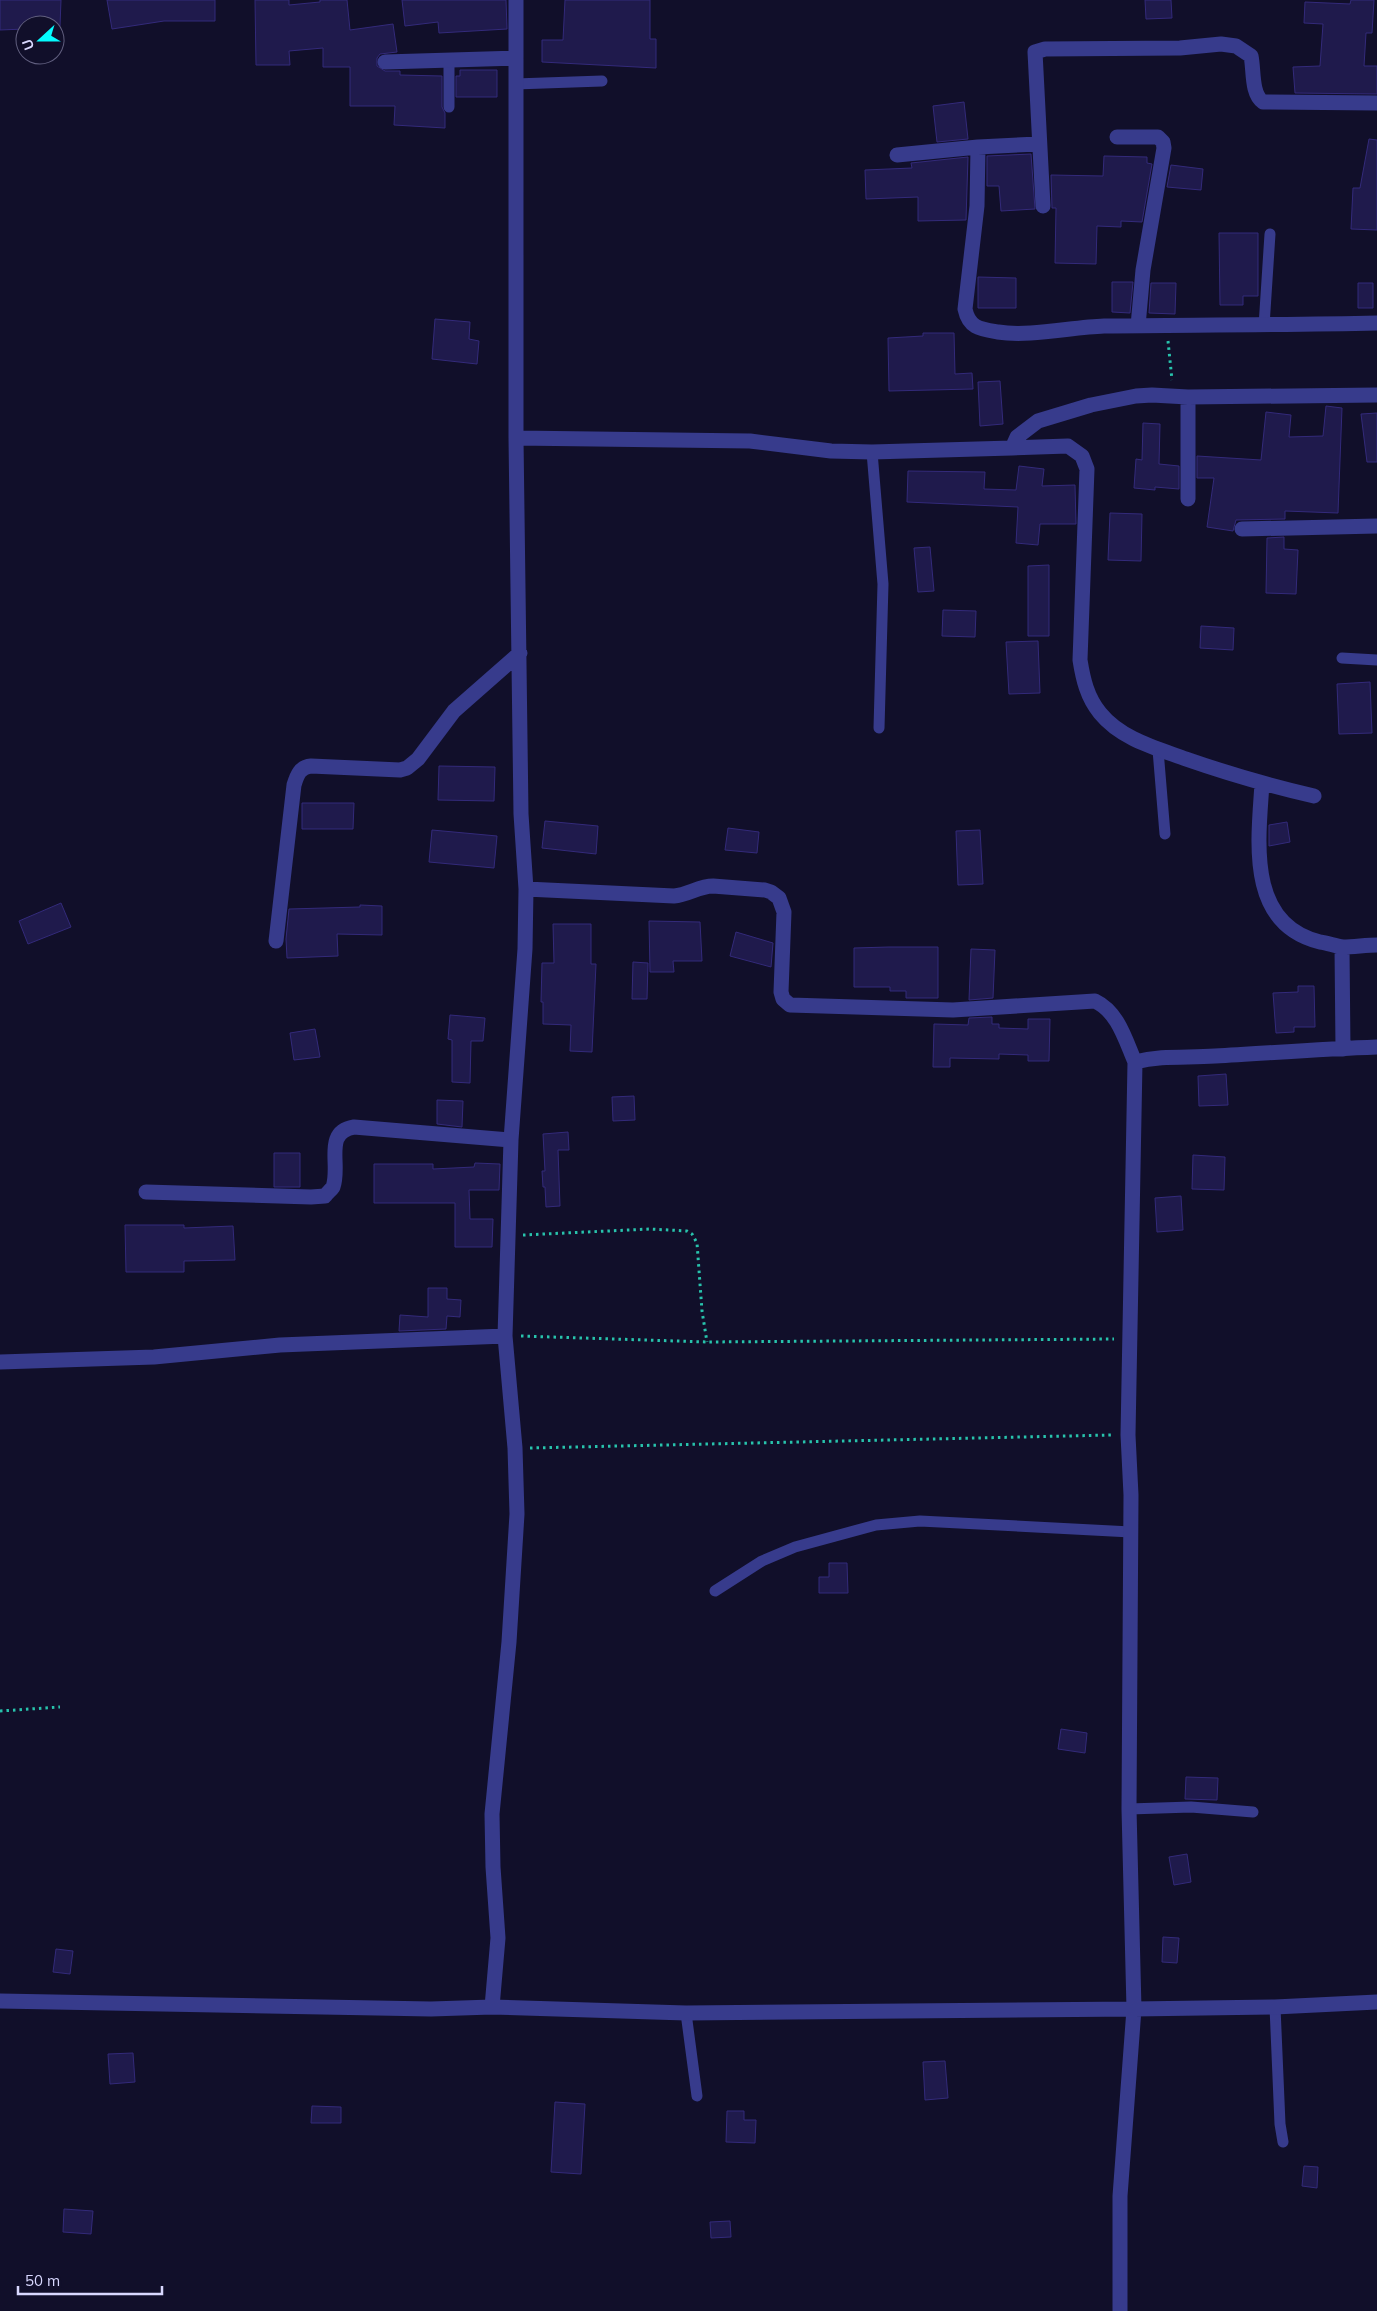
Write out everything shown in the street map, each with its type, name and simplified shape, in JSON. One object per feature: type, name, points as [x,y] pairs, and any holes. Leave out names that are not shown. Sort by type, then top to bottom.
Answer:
[{"type":"street","points":[[492,2007],[498,1938],[493,1867],[492,1814],[509,1642],[517,1514],[505,1336],[511,1140],[525,949],[526,889],[522,814],[516,438],[516,0]]},
{"type":"street","points":[[1043,206],[1038,144],[1035,52],[1045,49],[1180,48],[1221,44],[1236,46],[1252,56],[1256,93],[1263,102],[1377,103]]},
{"type":"street","points":[[385,62],[516,58]]},
{"type":"street","points":[[1117,137],[1158,137],[1163,142],[1164,148],[1143,270],[1138,326]]},
{"type":"street","points":[[896,155],[978,147],[1038,144]]},
{"type":"street","points":[[978,147],[976,206],[965,309],[967,319],[973,326],[1000,332],[1138,326],[1264,326],[1377,323]]},
{"type":"street","points":[[1012,448],[1017,437],[1038,421],[1112,401],[1152,394],[1181,396],[1377,395]]},
{"type":"street","points":[[1181,396],[1188,499]]},
{"type":"street","points":[[516,438],[750,441],[831,451],[872,452],[1068,446],[1082,456],[1087,469],[1080,660],[1084,684],[1100,713],[1123,733],[1158,750],[1262,784],[1314,796]]},
{"type":"street","points":[[1242,529],[1377,526]]},
{"type":"street","points":[[276,941],[294,785],[301,769],[311,766],[400,770],[407,768],[418,759],[454,711],[520,653]]},
{"type":"street","points":[[1262,784],[1260,874],[1276,915],[1293,932],[1311,939],[1342,947],[1377,944]]},
{"type":"street","points":[[526,889],[674,896],[683,895],[706,886],[713,886],[771,892],[779,898],[784,912],[781,992],[783,999],[790,1005],[954,1010],[1095,1000],[1108,1006],[1135,1062],[1128,1435],[1131,1532],[1129,1809],[1134,2009],[1120,2196],[1120,2311]]},
{"type":"street","points":[[1342,947],[1343,1049]]},
{"type":"street","points":[[1135,1062],[1157,1056],[1199,1057],[1377,1047]]},
{"type":"street","points":[[146,1192],[311,1198],[325,1196],[333,1187],[337,1137],[344,1129],[354,1127],[511,1140]]},
{"type":"street","points":[[0,1362],[154,1357],[280,1345],[505,1336]]},
{"type":"street","points":[[0,2001],[431,2009],[492,2007],[686,2013],[1274,2007],[1377,2002]]},
{"type":"lane","points":[[449,60],[449,107]]},
{"type":"lane","points":[[515,84],[602,81]]},
{"type":"lane","points":[[1264,326],[1270,234]]},
{"type":"lane","points":[[872,452],[883,584],[879,728]]},
{"type":"lane","points":[[1342,658],[1377,660]]},
{"type":"lane","points":[[1158,750],[1165,834]]},
{"type":"lane","points":[[714,1591],[762,1561],[778,1554],[876,1525],[920,1521],[1131,1532]]},
{"type":"lane","points":[[1129,1809],[1192,1807],[1254,1812]]},
{"type":"lane","points":[[1274,2007],[1280,2124],[1283,2142]]},
{"type":"lane","points":[[686,2013],[697,2096]]},
{"type":"path","points":[[1166,327],[1181,396]]},
{"type":"path","points":[[509,1236],[650,1229],[687,1231],[692,1234],[697,1243],[702,1310],[708,1342]]},
{"type":"path","points":[[505,1336],[708,1342],[1129,1338]]},
{"type":"path","points":[[514,1448],[1128,1435]]},
{"type":"path","points":[[0,1712],[60,1707]]},
{"type":"building","points":[[0,0],[61,0],[60,15],[15,15],[15,29],[0,30]]},
{"type":"building","points":[[107,0],[215,0],[215,21],[164,21],[112,29]]},
{"type":"building","points":[[255,0],[289,0],[289,5],[320,2],[320,0],[347,0],[350,30],[393,24],[397,52],[380,54],[377,58],[377,66],[385,71],[400,71],[400,75],[442,76],[442,107],[445,113],[445,128],[394,125],[395,106],[350,106],[350,67],[323,67],[323,48],[289,51],[290,65],[256,65]]},
{"type":"building","points":[[402,0],[506,0],[507,29],[439,33],[438,22],[405,26]]},
{"type":"building","points":[[565,0],[650,0],[650,39],[656,39],[656,68],[542,62],[542,40],[563,40]]},
{"type":"building","points":[[1145,0],[1171,0],[1172,18],[1146,19]]},
{"type":"building","points":[[1351,0],[1374,0],[1372,33],[1366,33],[1364,66],[1377,66],[1377,94],[1295,93],[1293,67],[1320,66],[1323,24],[1304,23],[1305,2],[1350,4]]},
{"type":"building","points":[[460,70],[497,70],[497,97],[456,97],[456,76],[460,76]]},
{"type":"building","points":[[964,102],[968,139],[937,142],[933,106]]},
{"type":"building","points":[[1369,139],[1377,140],[1377,230],[1351,229],[1353,188],[1360,188]]},
{"type":"building","points":[[1031,154],[1035,209],[1001,211],[999,186],[987,186],[987,156]]},
{"type":"building","points":[[1104,156],[1147,157],[1147,163],[1152,164],[1142,222],[1121,221],[1121,227],[1097,226],[1096,264],[1055,263],[1056,208],[1052,208],[1051,175],[1103,176]]},
{"type":"building","points":[[968,157],[966,220],[918,221],[918,197],[866,199],[865,170],[912,168],[911,163]]},
{"type":"building","points":[[1171,165],[1203,169],[1201,190],[1167,187]]},
{"type":"building","points":[[1219,233],[1258,233],[1258,296],[1243,296],[1243,305],[1220,305]]},
{"type":"building","points":[[978,277],[1016,278],[1016,308],[978,308]]},
{"type":"building","points":[[1112,282],[1133,282],[1130,313],[1112,312]]},
{"type":"building","points":[[1151,283],[1176,283],[1175,314],[1149,313]]},
{"type":"building","points":[[1358,283],[1373,283],[1373,308],[1358,308]]},
{"type":"building","points":[[435,319],[470,322],[469,339],[479,341],[477,364],[432,359]]},
{"type":"building","points":[[923,333],[954,333],[955,374],[972,373],[973,389],[889,391],[888,338],[923,336]]},
{"type":"building","points":[[1000,381],[1003,424],[980,426],[978,382]]},
{"type":"building","points":[[1326,406],[1342,408],[1338,513],[1285,511],[1285,519],[1236,520],[1233,531],[1207,527],[1214,478],[1197,478],[1197,456],[1261,460],[1266,412],[1291,415],[1289,437],[1323,436]]},
{"type":"building","points":[[1377,413],[1377,462],[1367,462],[1361,414]]},
{"type":"building","points":[[1143,423],[1160,424],[1159,464],[1179,466],[1179,489],[1155,487],[1155,490],[1134,488],[1136,459],[1142,460]]},
{"type":"building","points":[[1019,466],[1044,469],[1042,486],[1075,485],[1076,524],[1040,524],[1038,545],[1016,543],[1018,507],[907,502],[908,471],[985,472],[984,489],[1016,490]]},
{"type":"building","points":[[1110,513],[1142,514],[1141,561],[1108,560]]},
{"type":"building","points":[[1284,537],[1284,549],[1298,550],[1296,594],[1266,593],[1267,538]]},
{"type":"building","points":[[930,547],[934,591],[918,592],[914,548]]},
{"type":"building","points":[[1049,565],[1049,636],[1028,636],[1028,566]]},
{"type":"building","points":[[943,610],[976,611],[975,637],[942,636]]},
{"type":"building","points":[[1201,626],[1234,628],[1233,650],[1200,648]]},
{"type":"building","points":[[1038,641],[1040,693],[1009,694],[1006,642]]},
{"type":"building","points":[[1370,682],[1372,733],[1339,734],[1337,684]]},
{"type":"building","points":[[439,766],[495,767],[494,801],[438,800]]},
{"type":"building","points":[[302,803],[354,803],[353,829],[302,829]]},
{"type":"building","points":[[545,821],[598,826],[596,854],[542,848]]},
{"type":"building","points":[[1287,822],[1290,842],[1269,846],[1269,825]]},
{"type":"building","points":[[728,828],[759,832],[757,853],[725,850]]},
{"type":"building","points":[[432,830],[497,836],[494,868],[429,862]]},
{"type":"building","points":[[980,830],[983,884],[958,885],[956,831]]},
{"type":"building","points":[[61,903],[71,927],[28,944],[19,921]]},
{"type":"building","points":[[360,905],[382,906],[382,935],[337,934],[338,956],[287,958],[286,939],[289,909],[360,907]]},
{"type":"building","points":[[649,921],[700,922],[702,961],[673,961],[674,972],[650,972]]},
{"type":"building","points":[[553,924],[591,924],[591,964],[596,964],[592,1052],[570,1051],[571,1025],[543,1024],[543,1002],[541,1002],[542,963],[554,963]]},
{"type":"building","points":[[736,932],[773,943],[771,967],[730,956]]},
{"type":"building","points":[[938,947],[938,998],[906,998],[906,991],[890,991],[890,987],[854,987],[854,948]]},
{"type":"building","points":[[971,949],[995,950],[993,998],[969,1000]]},
{"type":"building","points":[[633,962],[648,963],[647,999],[632,999]]},
{"type":"building","points":[[1298,986],[1314,986],[1315,1027],[1294,1027],[1294,1032],[1276,1033],[1273,993],[1298,992]]},
{"type":"building","points":[[450,1015],[485,1018],[483,1041],[471,1041],[470,1083],[452,1082],[452,1040],[448,1039]]},
{"type":"building","points":[[992,1017],[992,1024],[999,1024],[999,1028],[1028,1029],[1028,1019],[1050,1019],[1049,1061],[1028,1061],[1028,1055],[999,1054],[999,1059],[950,1058],[950,1067],[933,1067],[934,1024],[968,1025],[969,1018]]},
{"type":"building","points":[[315,1029],[320,1057],[294,1060],[290,1033]]},
{"type":"building","points":[[1226,1074],[1228,1105],[1199,1106],[1198,1076]]},
{"type":"building","points":[[634,1096],[635,1120],[613,1121],[612,1097]]},
{"type":"building","points":[[437,1100],[463,1101],[462,1127],[437,1124]]},
{"type":"building","points":[[568,1132],[569,1150],[558,1150],[560,1206],[546,1207],[542,1171],[545,1171],[543,1134]]},
{"type":"building","points":[[274,1153],[300,1153],[300,1187],[274,1187]]},
{"type":"building","points":[[1193,1155],[1225,1157],[1224,1190],[1192,1189]]},
{"type":"building","points":[[475,1163],[500,1164],[499,1190],[469,1190],[470,1219],[493,1219],[492,1247],[455,1247],[455,1203],[374,1203],[374,1164],[433,1164],[433,1169],[474,1167]]},
{"type":"building","points":[[1181,1196],[1183,1230],[1157,1232],[1155,1198]]},
{"type":"building","points":[[125,1225],[184,1225],[184,1228],[233,1226],[235,1260],[184,1261],[184,1272],[126,1272]]},
{"type":"building","points":[[428,1288],[447,1288],[447,1299],[461,1300],[460,1317],[447,1316],[446,1329],[399,1331],[400,1315],[428,1317]]},
{"type":"building","points":[[829,1563],[847,1563],[848,1593],[819,1593],[819,1577],[829,1577]]},
{"type":"building","points":[[1061,1729],[1087,1733],[1085,1753],[1058,1749]]},
{"type":"building","points":[[1186,1777],[1218,1778],[1217,1800],[1185,1799]]},
{"type":"building","points":[[1187,1854],[1191,1882],[1174,1885],[1169,1857]]},
{"type":"building","points":[[1163,1937],[1179,1938],[1177,1963],[1162,1962]]},
{"type":"building","points":[[56,1949],[73,1951],[70,1974],[53,1972]]},
{"type":"building","points":[[133,2053],[135,2082],[110,2084],[108,2054]]},
{"type":"building","points":[[945,2061],[948,2098],[925,2100],[923,2062]]},
{"type":"building","points":[[555,2102],[585,2104],[581,2174],[551,2172]]},
{"type":"building","points":[[312,2106],[341,2107],[341,2123],[311,2123]]},
{"type":"building","points":[[727,2111],[744,2111],[744,2120],[756,2120],[755,2143],[726,2142]]},
{"type":"building","points":[[1304,2166],[1318,2167],[1317,2188],[1302,2186]]},
{"type":"building","points":[[64,2209],[93,2211],[91,2234],[63,2232]]},
{"type":"building","points":[[730,2221],[731,2237],[711,2238],[710,2222]]}]
